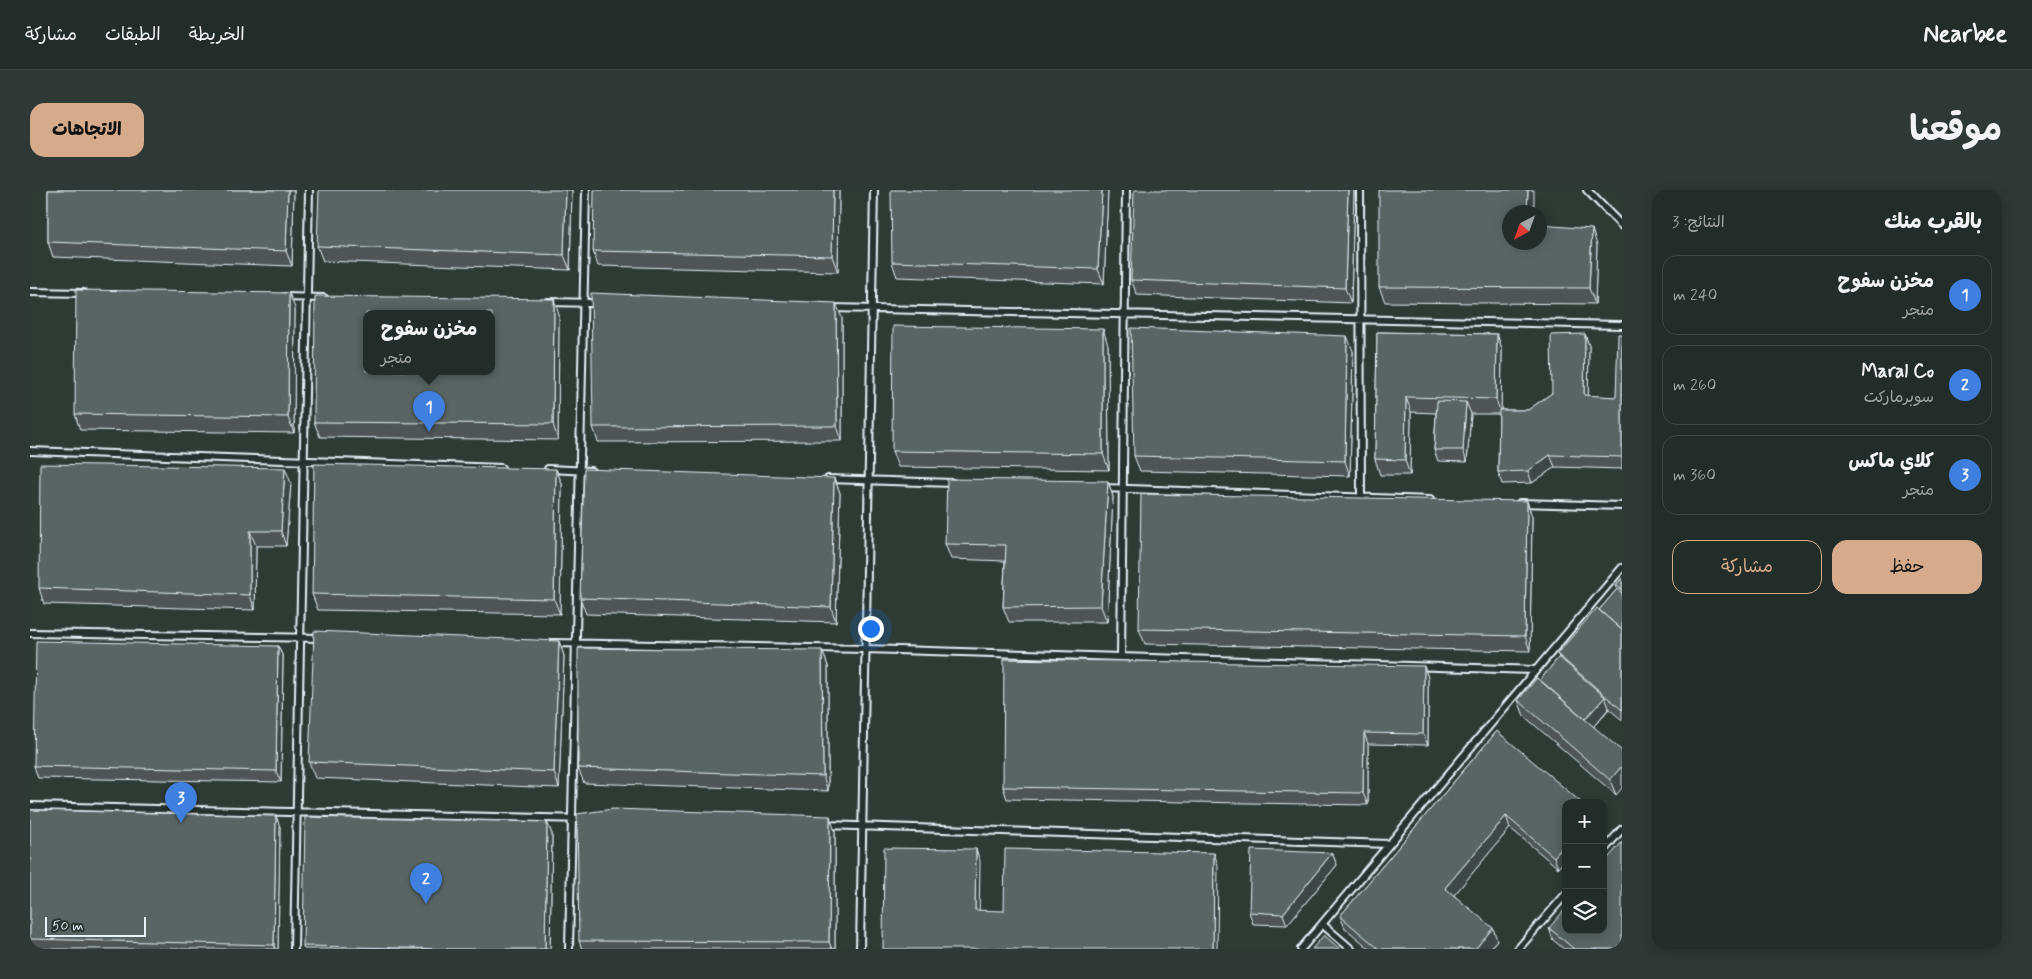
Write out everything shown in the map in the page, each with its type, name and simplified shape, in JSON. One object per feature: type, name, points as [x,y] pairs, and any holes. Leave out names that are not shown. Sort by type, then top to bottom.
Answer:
[{"type":"lane","points":[[294,949],[302,461],[309,190]]},
{"type":"lane","points":[[569,949],[586,190]]},
{"type":"lane","points":[[860,949],[874,190]]},
{"type":"lane","points":[[1121,656],[1126,190]]},
{"type":"lane","points":[[1360,190],[1361,497]]},
{"type":"lane","points":[[1586,190],[1622,226]]},
{"type":"lane","points":[[30,292],[89,293]]},
{"type":"lane","points":[[276,297],[336,298]]},
{"type":"lane","points":[[544,302],[604,304]]},
{"type":"lane","points":[[822,308],[1622,325]]},
{"type":"lane","points":[[30,451],[511,468]]},
{"type":"lane","points":[[540,469],[600,471]]},
{"type":"lane","points":[[819,478],[957,483]]},
{"type":"lane","points":[[1093,488],[1438,500]]},
{"type":"lane","points":[[1516,503],[1622,506]]},
{"type":"lane","points":[[1301,949],[1622,568]]},
{"type":"lane","points":[[30,633],[329,638]]},
{"type":"lane","points":[[546,643],[866,649],[1536,670]]},
{"type":"lane","points":[[30,806],[591,819]]},
{"type":"lane","points":[[814,825],[1390,844]]},
{"type":"lane","points":[[1607,846],[1622,829]]},
{"type":"lane","points":[[1518,949],[1562,899]]},
{"type":"lane","points":[[1322,924],[1351,949]]},
{"type":"building","points":[[48,190],[288,190],[286,251],[48,242]]},
{"type":"building","points":[[319,190],[566,190],[564,255],[317,246]]},
{"type":"building","points":[[594,190],[833,190],[832,256],[593,251]]},
{"type":"building","points":[[891,190],[1102,190],[1098,269],[892,262]]},
{"type":"building","points":[[1134,190],[1348,190],[1345,288],[1131,280]]},
{"type":"building","points":[[1379,190],[1528,190],[1527,205],[1502,205],[1502,250],[1547,250],[1547,226],[1592,229],[1589,288],[1379,287]]},
{"type":"building","points":[[76,290],[289,293],[288,417],[75,414]]},
{"type":"building","points":[[591,293],[836,303],[837,426],[593,427]]},
{"type":"building","points":[[315,296],[554,299],[553,424],[314,422]]},
{"type":"building","points":[[893,326],[1103,329],[1103,454],[892,451]]},
{"type":"building","points":[[1131,328],[1347,336],[1345,461],[1134,456]]},
{"type":"building","points":[[1377,332],[1497,334],[1496,399],[1406,397],[1405,460],[1375,459]]},
{"type":"building","points":[[1585,334],[1584,395],[1616,397],[1618,334],[1622,334],[1622,457],[1550,455],[1528,471],[1498,472],[1499,410],[1528,410],[1552,393],[1551,335]]},
{"type":"building","points":[[1437,401],[1466,402],[1463,450],[1434,450]]},
{"type":"building","points":[[40,464],[285,468],[281,531],[250,531],[250,595],[39,588]]},
{"type":"building","points":[[314,464],[556,469],[554,599],[312,594]]},
{"type":"building","points":[[584,469],[834,478],[831,607],[580,598]]},
{"type":"building","points":[[947,479],[1108,481],[1101,606],[1003,607],[1006,545],[945,544]]},
{"type":"building","points":[[1141,494],[1527,501],[1525,636],[1139,629]]},
{"type":"building","points":[[1622,578],[1622,590],[1616,585]]},
{"type":"building","points":[[1617,589],[1622,593],[1622,630],[1599,610]]},
{"type":"building","points":[[1597,608],[1622,630],[1622,710],[1557,654]]},
{"type":"building","points":[[314,631],[559,641],[554,772],[309,762]]},
{"type":"building","points":[[36,641],[278,646],[276,771],[34,766]]},
{"type":"building","points":[[578,648],[822,650],[823,776],[578,768]]},
{"type":"building","points":[[1559,657],[1605,697],[1585,719],[1540,680]]},
{"type":"building","points":[[1004,659],[1424,666],[1423,734],[1364,733],[1363,793],[1003,787]]},
{"type":"building","points":[[1537,678],[1622,751],[1622,766],[1610,780],[1518,700]]},
{"type":"building","points":[[1497,731],[1577,799],[1562,799],[1562,848],[1554,857],[1506,816],[1445,888],[1493,928],[1475,949],[1379,949],[1340,916]]},
{"type":"building","points":[[613,809],[830,816],[829,942],[579,941],[577,814]]},
{"type":"building","points":[[30,810],[276,816],[274,945],[30,939]]},
{"type":"building","points":[[305,817],[547,822],[545,949],[303,946]]},
{"type":"building","points":[[1622,842],[1622,942],[1616,949],[1574,949],[1549,928],[1562,913],[1562,934],[1607,934],[1607,859]]},
{"type":"building","points":[[884,848],[976,849],[975,910],[1004,911],[1005,849],[1214,853],[1213,949],[883,949]]},
{"type":"building","points":[[1251,850],[1332,853],[1283,914],[1249,912]]},
{"type":"building","points":[[1324,935],[1340,949],[1312,949]]},
{"type":"place","name":"مخزن سفوح","points":[[429,432]]},
{"type":"place","name":"كلاي ماكس","points":[[181,823]]},
{"type":"place","name":"Maral Co","points":[[426,904]]}]
